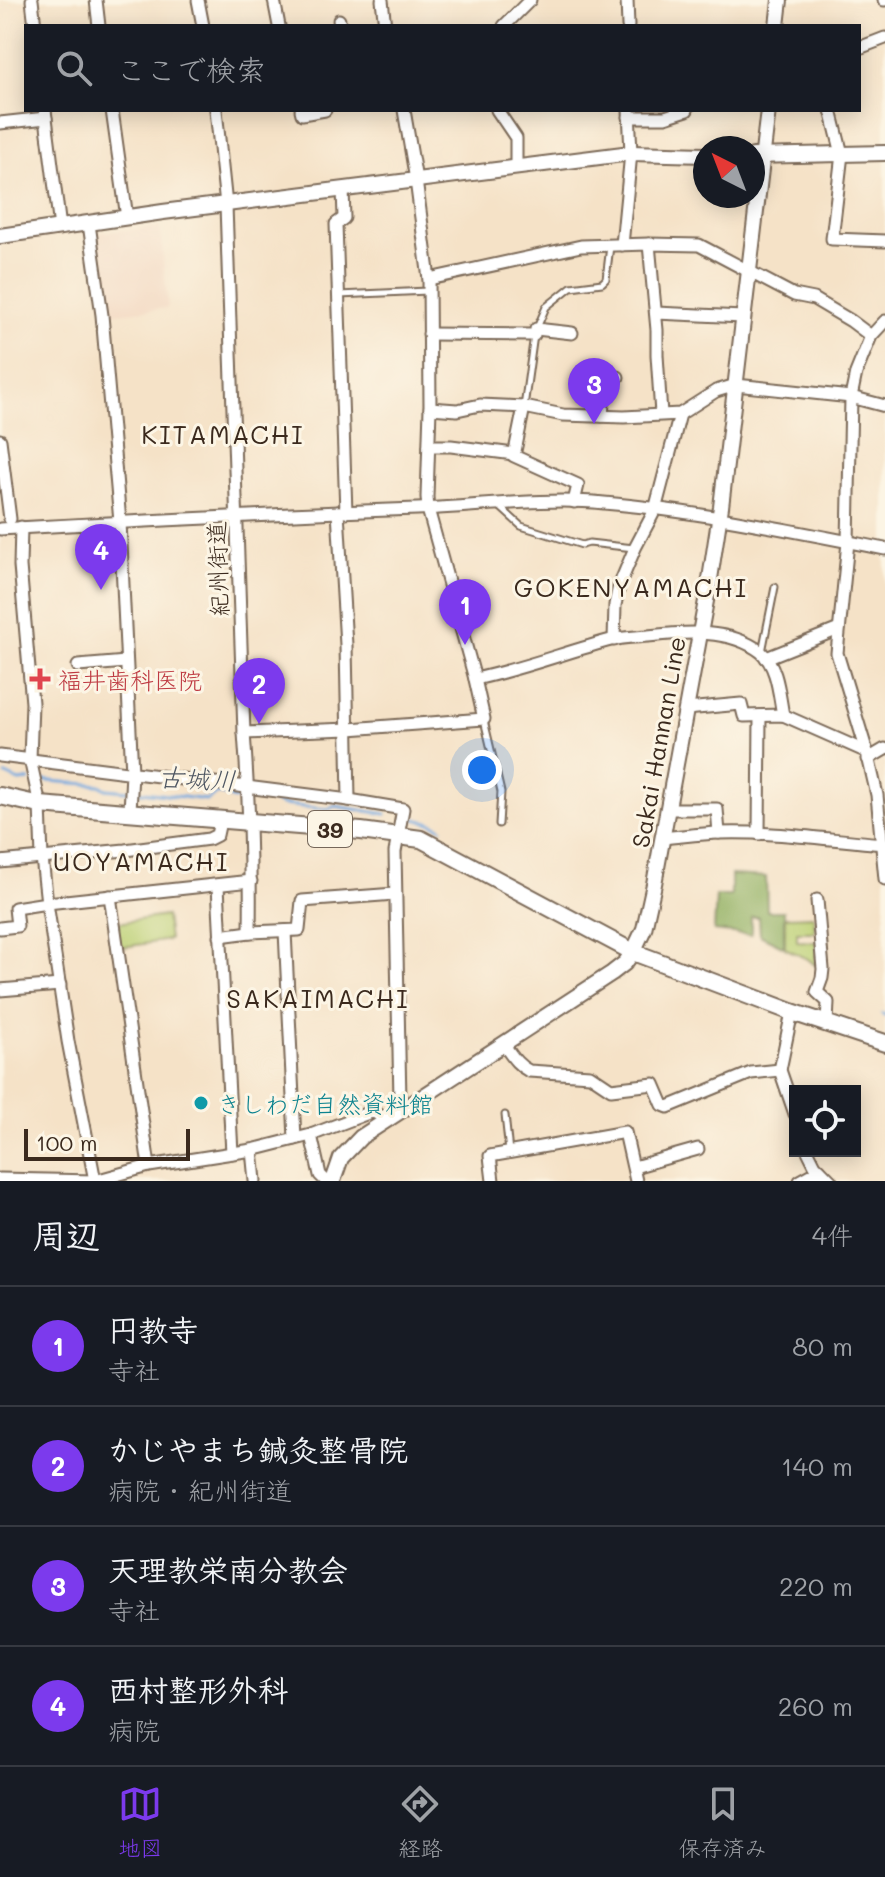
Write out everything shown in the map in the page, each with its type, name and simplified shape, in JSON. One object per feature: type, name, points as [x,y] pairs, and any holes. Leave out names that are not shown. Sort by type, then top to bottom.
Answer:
[{"type":"main road","points":[[777,24],[780,0]]},
{"type":"main road","name":"Sakai Hannan Line","points":[[762,136],[768,112]]},
{"type":"main road","points":[[0,236],[631,153],[693,155]]},
{"type":"main road","points":[[765,156],[885,153]]},
{"type":"main road","name":"Sakai Hannan Line","points":[[333,1181],[341,1158],[350,1147],[612,973],[633,952],[644,929],[719,518],[753,208]]},
{"type":"main road","name":"39","points":[[0,796],[40,805],[131,791],[220,821],[421,839],[633,952],[792,1012],[885,1043]]},
{"type":"street","points":[[32,0],[35,24]]},
{"type":"street","points":[[96,0],[99,24]]},
{"type":"street","points":[[198,0],[203,24]]},
{"type":"street","points":[[274,0],[279,24]]},
{"type":"street","points":[[382,0],[385,24]]},
{"type":"street","points":[[506,24],[530,0]]},
{"type":"street","points":[[627,0],[628,24]]},
{"type":"street","points":[[861,47],[885,38]]},
{"type":"street","points":[[112,112],[127,218]]},
{"type":"street","name":"紀州街道","points":[[216,112],[226,205],[251,881],[250,932]]},
{"type":"street","points":[[244,733],[484,719],[428,509],[429,285],[404,112]]},
{"type":"street","points":[[498,112],[516,138],[516,167]]},
{"type":"street","points":[[616,245],[631,153],[629,114],[665,117],[681,112]]},
{"type":"street","points":[[832,112],[842,154],[832,239],[885,241]]},
{"type":"street","points":[[0,123],[45,114],[60,228]]},
{"type":"street","points":[[343,189],[344,218],[336,224],[349,800]]},
{"type":"street","points":[[89,224],[102,315],[120,522],[131,791]]},
{"type":"street","points":[[649,244],[661,414]]},
{"type":"street","points":[[429,285],[581,246],[699,245],[794,295],[814,299],[871,336]]},
{"type":"street","points":[[656,313],[743,317]]},
{"type":"street","points":[[885,321],[871,336],[856,373],[851,397],[848,542],[837,653],[877,795],[885,879]]},
{"type":"street","points":[[429,334],[572,333]]},
{"type":"street","points":[[590,377],[618,377]]},
{"type":"street","points":[[602,416],[605,377]]},
{"type":"street","points":[[430,408],[457,410],[480,405],[524,407],[563,415],[624,417],[680,414],[716,391],[736,385],[851,397],[885,406]]},
{"type":"street","points":[[514,454],[524,407]]},
{"type":"street","points":[[614,640],[619,586],[655,510],[680,414]]},
{"type":"street","points":[[0,440],[10,519]]},
{"type":"street","points":[[429,446],[514,454],[578,485],[574,502]]},
{"type":"street","points":[[0,529],[554,501],[603,503],[719,518],[885,549]]},
{"type":"street","points":[[21,527],[20,566],[32,703],[30,759],[40,805],[47,903],[68,1041],[95,1181]]},
{"type":"street","points":[[764,655],[839,629]]},
{"type":"street","points":[[475,679],[614,640],[682,632],[700,633],[729,637],[764,655],[774,672],[783,715]]},
{"type":"street","points":[[78,666],[126,662]]},
{"type":"street","points":[[686,709],[741,704],[744,716],[783,715],[867,755],[885,749]]},
{"type":"street","points":[[759,834],[760,716]]},
{"type":"street","points":[[0,756],[30,759],[131,791],[349,800],[403,809],[395,852],[400,1101],[403,1110]]},
{"type":"street","points":[[668,809],[717,809],[719,833]]},
{"type":"street","points":[[0,862],[209,839],[217,835],[220,821]]},
{"type":"street","points":[[663,838],[719,833],[759,834],[884,844]]},
{"type":"street","points":[[0,928],[17,926],[15,908],[251,881]]},
{"type":"street","points":[[218,886],[232,1153]]},
{"type":"street","points":[[220,936],[299,930],[302,901],[395,894]]},
{"type":"street","points":[[110,896],[149,1166]]},
{"type":"street","points":[[817,900],[822,974],[817,992],[828,1002],[827,1024]]},
{"type":"street","points":[[285,931],[295,1139]]},
{"type":"street","points":[[0,990],[60,985]]},
{"type":"street","points":[[789,1096],[780,1070],[792,1012]]},
{"type":"street","points":[[504,1045],[514,1059],[529,1071],[590,1075],[611,1089],[654,1084],[663,1105],[668,1107],[751,1073],[780,1070]]},
{"type":"street","points":[[0,1179],[95,1181],[149,1166],[252,1150],[311,1135],[368,1113],[374,1112],[387,1120]]},
{"type":"street","points":[[493,1181],[490,1156],[625,1132],[636,1181]]},
{"type":"street","points":[[311,1135],[320,1175],[326,1181]]},
{"type":"street","points":[[634,1167],[698,1149]]},
{"type":"street","points":[[252,1150],[255,1181]]},
{"type":"street","points":[[811,1157],[831,1181]]},
{"type":"street","points":[[800,1181],[820,1170]]},
{"type":"lane","points":[[524,407],[535,332],[546,307],[571,287],[599,284],[606,279],[616,245]]},
{"type":"lane","points":[[339,295],[429,285]]},
{"type":"lane","points":[[498,505],[521,526],[582,545],[635,548]]},
{"type":"lane","points":[[764,655],[775,587]]},
{"type":"lane","points":[[484,719],[501,792],[499,824]]},
{"type":"lane","points":[[505,1115],[510,1153]]},
{"type":"shaded area","points":[[160,227],[168,308],[105,314],[97,233]]},
{"type":"green space","points":[[731,875],[766,877],[767,911],[784,911],[784,947],[760,935],[759,917],[751,917],[751,935],[714,931],[716,896],[731,896]]},
{"type":"green space","points":[[166,916],[169,940],[117,948],[116,923]]},
{"type":"green space","points":[[814,916],[815,932],[797,932],[797,941],[817,942],[815,965],[785,948],[785,917]]},
{"type":"waterway","name":"古城川","points":[[6,775],[19,781],[29,780]]},
{"type":"waterway","name":"古城川","points":[[37,780],[100,785],[106,789],[128,791]]},
{"type":"waterway","name":"古城川","points":[[135,791],[207,800],[218,793],[245,799]]},
{"type":"waterway","name":"古城川","points":[[252,799],[265,798],[282,805],[328,809],[335,806],[386,814]]},
{"type":"waterway","name":"古城川","points":[[411,818],[442,828]]},
{"type":"place","name":"天理教栄南分教会","points":[[594,424]]},
{"type":"place","name":"西村整形外科","points":[[101,590]]},
{"type":"place","name":"円教寺","points":[[465,645]]},
{"type":"place","name":"福井歯科医院","points":[[40,679]]},
{"type":"place","name":"かじやまち鍼灸整骨院","points":[[259,724]]},
{"type":"place","name":"きしわだ自然資料館","points":[[201,1103]]},
{"type":"district","name":"KITAMACHI","points":[[223,434]]},
{"type":"district","name":"GOKENYAMACHI","points":[[631,587]]},
{"type":"district","name":"UOYAMACHI","points":[[141,861]]},
{"type":"district","name":"SAKAIMACHI","points":[[318,998]]}]
